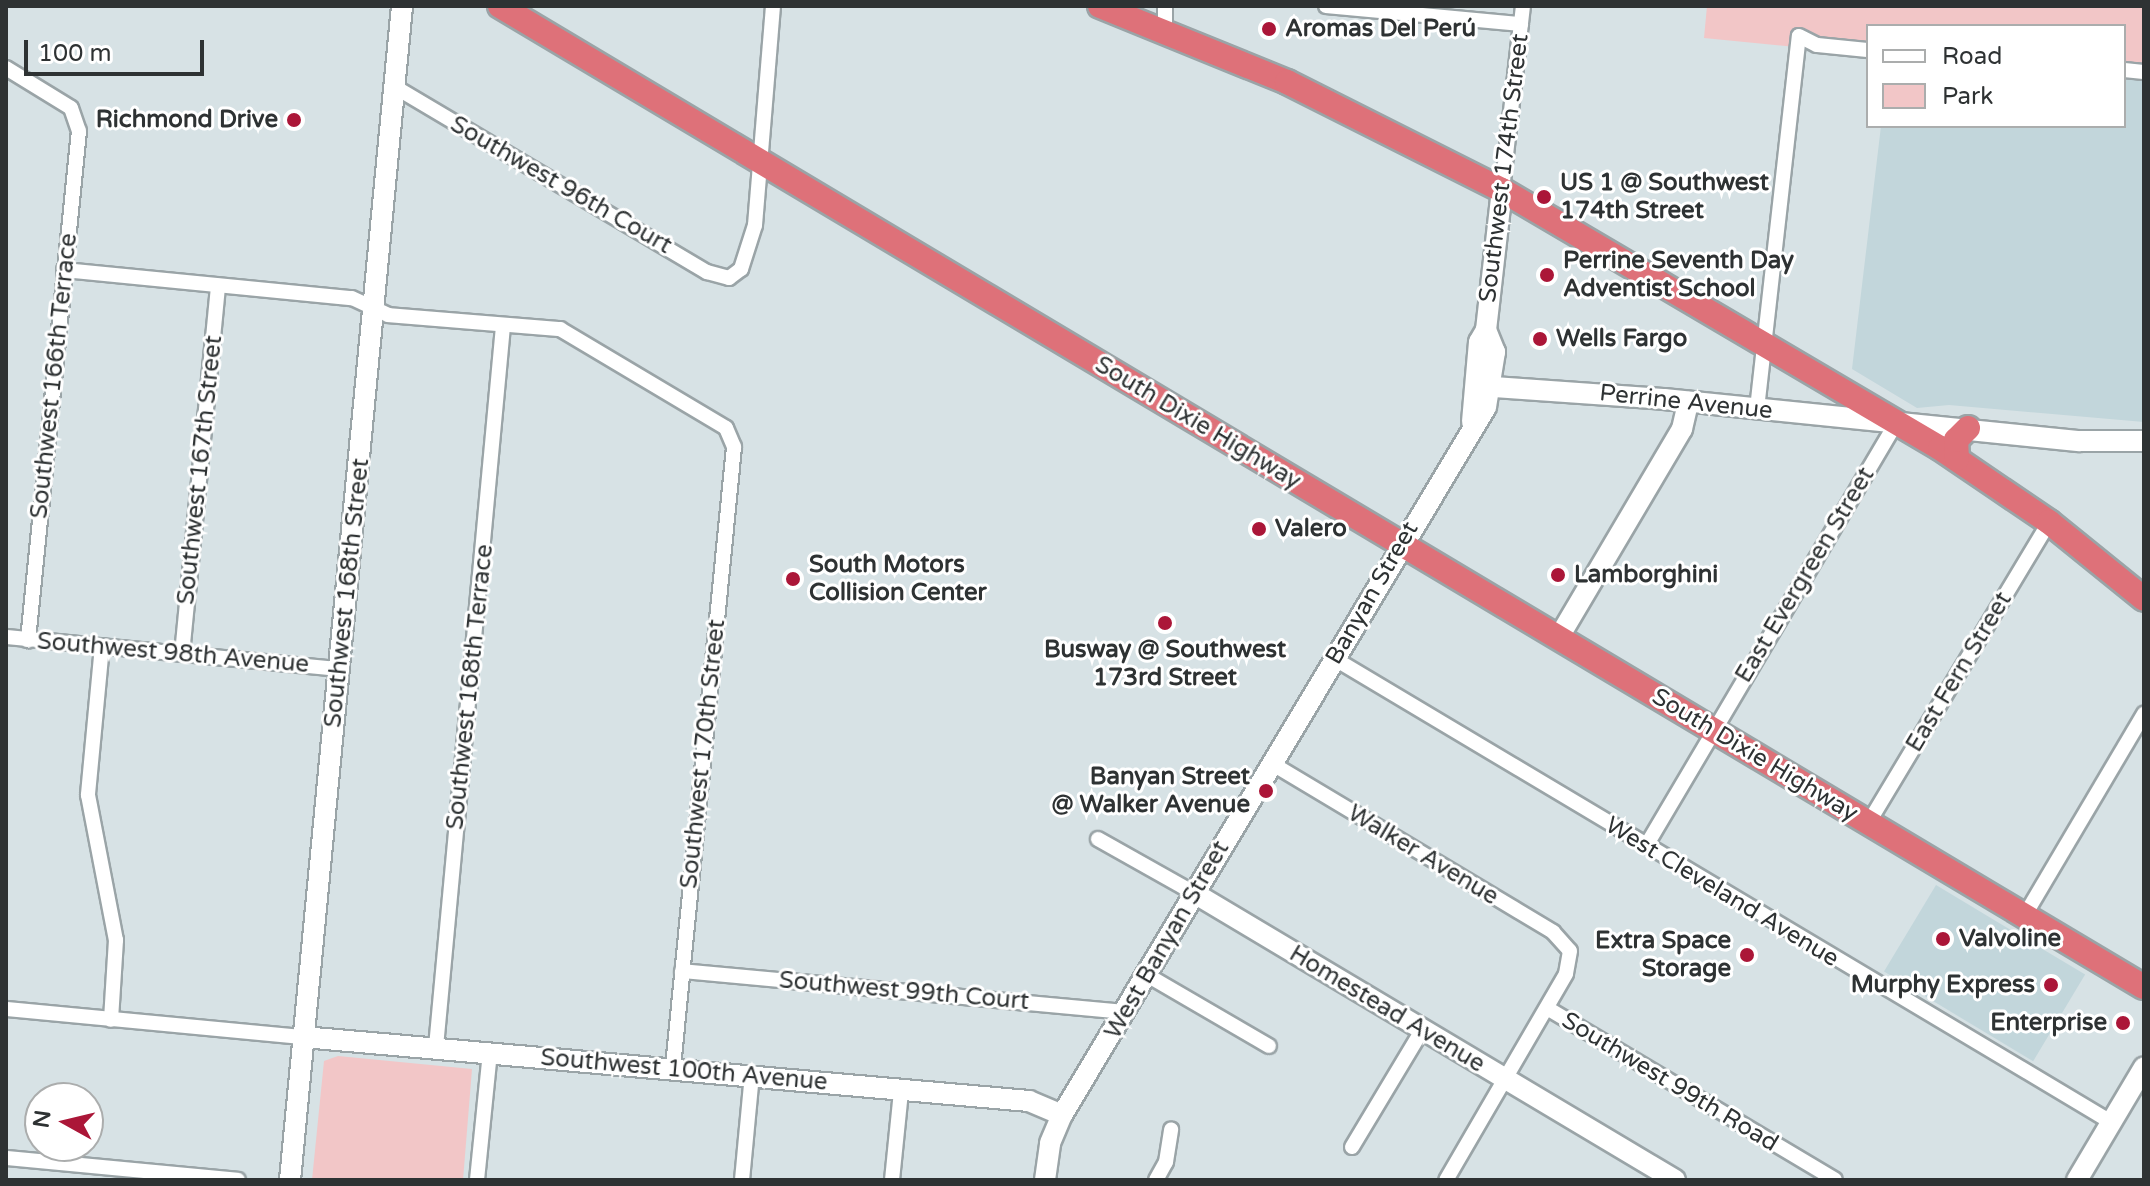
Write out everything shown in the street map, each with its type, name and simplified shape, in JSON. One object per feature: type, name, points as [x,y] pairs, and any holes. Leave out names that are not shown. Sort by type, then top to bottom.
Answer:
[{"type":"highway","name":"South Dixie Highway","points":[[500,6],[531,14],[760,161],[2144,987]]},
{"type":"highway","points":[[1100,6],[1165,18],[1502,190],[1957,459],[2049,522],[2144,599]]},
{"type":"highway","points":[[1957,459],[1956,440],[1968,428]]},
{"type":"street","name":"Southwest 168th Street","points":[[290,1180],[376,310],[402,6]]},
{"type":"street","points":[[760,161],[773,6]]},
{"type":"street","points":[[1326,6],[1521,24]]},
{"type":"street","name":"Southwest 174th Street","points":[[1486,330],[1523,6]]},
{"type":"street","points":[[1757,409],[1799,36],[1817,45],[1866,50]]},
{"type":"street","name":"Southwest 166th Terrace","points":[[6,68],[74,113],[79,131],[28,640]]},
{"type":"street","name":"Southwest 96th Court","points":[[395,87],[707,272],[729,278],[741,269],[755,225],[760,161]]},
{"type":"street","points":[[64,270],[352,298],[376,310],[503,326]]},
{"type":"street","name":"Southwest 167th Street","points":[[182,654],[218,286]]},
{"type":"street","name":"Southwest 170th Street","points":[[503,326],[551,327],[575,335],[721,423],[733,440],[673,1067]]},
{"type":"street","name":"Southwest 168th Terrace","points":[[436,1047],[503,326]]},
{"type":"street","name":"Banyan Street","points":[[1271,763],[1472,422],[1486,407],[1483,386],[1495,352],[1486,330]]},
{"type":"street","name":"Perrine Avenue","points":[[1483,386],[1897,421],[2080,441]]},
{"type":"street","points":[[1559,637],[1682,429],[1688,402]]},
{"type":"street","name":"East Evergreen Street","points":[[1646,846],[1897,421]]},
{"type":"street","points":[[2080,441],[2144,441]]},
{"type":"street","points":[[2080,441],[2103,449],[2144,453]]},
{"type":"street","name":"East Fern Street","points":[[1869,822],[2049,522]]},
{"type":"street","name":"Southwest 98th Avenue","points":[[6,637],[340,669]]},
{"type":"street","points":[[102,646],[88,795],[116,940],[111,1020]]},
{"type":"street","name":"West Cleveland Avenue","points":[[1335,659],[2111,1122]]},
{"type":"street","points":[[2025,915],[2144,714]]},
{"type":"street","name":"West Banyan Street","points":[[1045,1180],[1050,1143],[1062,1115],[1126,1012],[1271,763]]},
{"type":"street","name":"Walker Avenue","points":[[1271,763],[1553,932],[1570,951],[1566,974],[1547,1008]]},
{"type":"street","name":"Homestead Avenue","points":[[1098,839],[1423,1029],[1663,1177]]},
{"type":"street","name":"Southwest 99th Court","points":[[682,971],[1126,1012]]},
{"type":"street","points":[[1147,975],[1269,1046]]},
{"type":"street","points":[[1446,1180],[1547,1008]]},
{"type":"street","name":"Southwest 99th Road","points":[[1547,1008],[1835,1180]]},
{"type":"street","points":[[6,1009],[303,1037]]},
{"type":"street","points":[[1352,1147],[1423,1029]]},
{"type":"street","name":"Southwest 100th Avenue","points":[[303,1037],[673,1067],[1029,1101],[1062,1115]]},
{"type":"street","points":[[477,1180],[490,1052]]},
{"type":"street","points":[[2077,1180],[2144,1067]]},
{"type":"street","points":[[742,1180],[752,1075]]},
{"type":"street","points":[[892,1180],[901,1091]]},
{"type":"street","points":[[1156,1180],[1166,1162],[1171,1129]]},
{"type":"street","points":[[6,1158],[238,1180]]},
{"type":"shaded area","points":[[2126,75],[2144,77],[2144,422],[1949,405],[1917,408],[1852,369],[1881,128],[2126,128]]},
{"type":"shaded area","points":[[1936,885],[2085,975],[2033,1061],[1884,972]]},
{"type":"green space","points":[[1707,6],[2144,6],[2144,77],[2126,75],[2126,24],[1866,24],[1866,54],[1704,38]]},
{"type":"green space","points":[[338,1056],[472,1069],[463,1180],[312,1180],[324,1061]]},
{"type":"place","name":"Aromas Del Perú","points":[[1269,29]]},
{"type":"place","name":"Richmond Drive","points":[[294,120]]},
{"type":"place","name":"US 1 @ Southwest 174th Street","points":[[1544,197]]},
{"type":"place","name":"Perrine Seventh Day Adventist School","points":[[1547,275]]},
{"type":"place","name":"Wells Fargo","points":[[1540,339]]},
{"type":"place","name":"Valero","points":[[1259,529]]},
{"type":"place","name":"Lamborghini","points":[[1558,575]]},
{"type":"place","name":"South Motors Collision Center","points":[[793,579]]},
{"type":"place","name":"Busway @ Southwest 173rd Street","points":[[1165,623]]},
{"type":"place","name":"Banyan Street @ Walker Avenue","points":[[1266,791]]},
{"type":"place","name":"Valvoline","points":[[1943,939]]},
{"type":"place","name":"Extra Space Storage","points":[[1747,955]]},
{"type":"place","name":"Murphy Express","points":[[2051,985]]},
{"type":"place","name":"Enterprise","points":[[2123,1023]]}]
